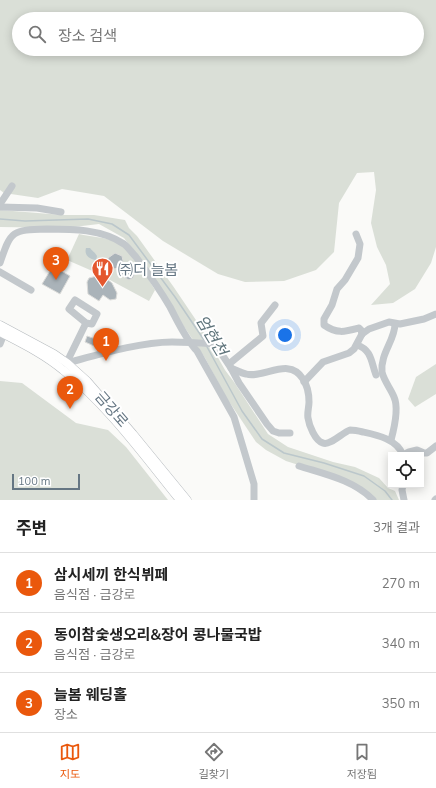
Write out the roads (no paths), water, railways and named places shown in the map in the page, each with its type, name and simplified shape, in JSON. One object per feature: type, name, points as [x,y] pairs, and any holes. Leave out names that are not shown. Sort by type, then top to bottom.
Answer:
[{"type":"main road","name":"금강로","points":[[0,325],[54,354],[99,403],[180,500]]},
{"type":"main road","name":"금강로","points":[[2,333],[65,366],[100,395],[187,500]]},
{"type":"street","points":[[12,186],[0,205],[61,212]]},
{"type":"street","points":[[0,263],[8,240],[15,233],[28,230],[76,230],[110,236],[125,245],[144,267],[165,299],[190,343],[197,351],[234,417],[254,484],[254,500]]},
{"type":"street","points":[[356,234],[360,244],[358,258],[346,280],[337,289],[332,305],[324,319],[324,324],[331,330],[339,332],[359,328],[362,334]]},
{"type":"street","points":[[0,272],[31,290]]},
{"type":"street","points":[[230,366],[263,336],[261,323],[275,305]]},
{"type":"street","points":[[304,382],[323,362],[349,353],[354,349],[362,334],[369,329],[389,322],[400,324],[424,319],[436,314]]},
{"type":"street","points":[[65,366],[86,323]]},
{"type":"street","points":[[390,440],[395,427],[396,406],[395,400],[382,371],[384,359],[395,331],[395,324]]},
{"type":"street","points":[[0,344],[2,333]]},
{"type":"street","points":[[65,366],[92,356],[143,345],[171,342],[215,344],[230,366],[245,393],[253,402],[270,428],[279,433],[290,433]]},
{"type":"street","points":[[357,345],[364,347],[368,351],[376,375]]},
{"type":"street","points":[[230,366],[246,375],[281,368],[289,368],[302,378],[308,393],[308,416],[310,425],[322,443],[327,444],[351,430],[376,434],[390,440],[402,452]]},
{"type":"street","points":[[424,453],[427,453],[436,446]]},
{"type":"street","points":[[409,452],[417,450],[422,452]]},
{"type":"street","points":[[299,466],[334,477],[356,486],[373,500]]},
{"type":"street","points":[[402,488],[404,500]]},
{"type":"waterway","name":"엄현천","points":[[0,219],[25,221],[88,219],[112,224],[129,235],[175,297],[204,340]]},
{"type":"waterway","name":"엄현천","points":[[206,345],[242,411],[262,439],[284,453],[324,463],[364,476],[385,491],[392,500]]},
{"type":"place","name":"늘봄 웨딩홀","points":[[56,280]]},
{"type":"place","name":"㈜더 늘봄","points":[[102,288]]},
{"type":"place","name":"삼시세끼 한식뷔페","points":[[106,361]]},
{"type":"place","name":"동이참숯생오리&장어 콩나물국밥","points":[[70,409]]}]
